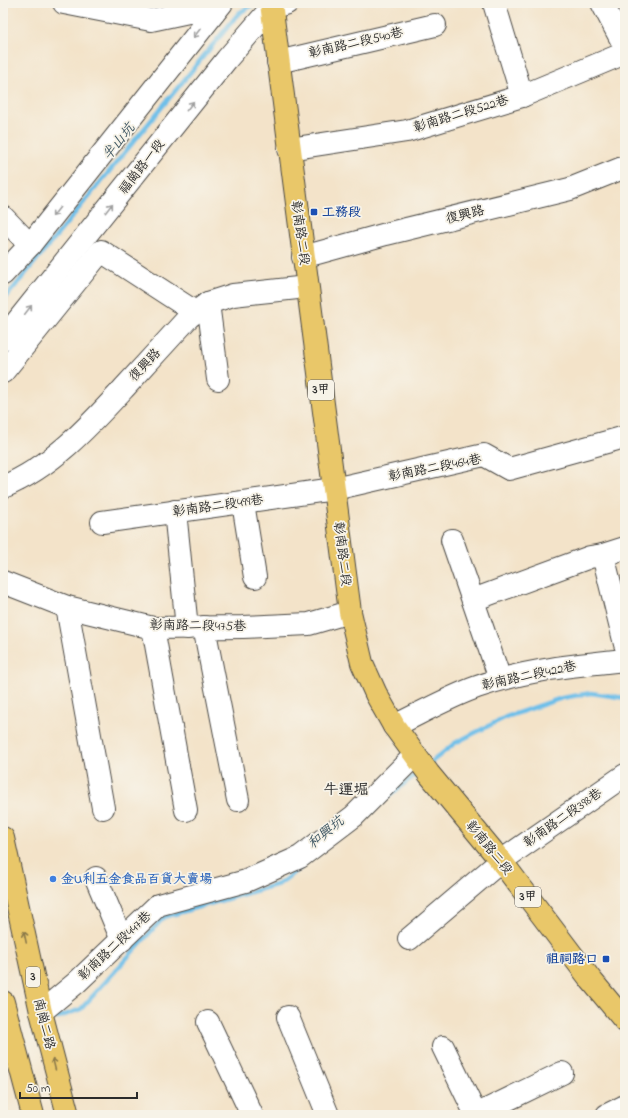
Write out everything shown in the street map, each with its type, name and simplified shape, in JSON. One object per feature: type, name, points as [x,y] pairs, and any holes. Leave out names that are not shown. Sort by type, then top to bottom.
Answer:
[{"type":"main road","name":"彰南路二段","points":[[276,5],[278,62],[303,257],[350,612],[362,663],[376,694],[394,726],[421,763],[501,861],[591,980],[625,1021]]},
{"type":"main road","name":"南崗二路","points":[[3,838],[6,869],[68,1115]]},
{"type":"main road","points":[[4,1016],[8,1046],[33,1115]]},
{"type":"street","points":[[64,3],[151,20],[198,10],[205,3]]},
{"type":"street","points":[[3,274],[30,245],[222,3]]},
{"type":"street","points":[[494,3],[522,96]]},
{"type":"street","points":[[602,3],[625,48]]},
{"type":"street","name":"福崗路一段","points":[[3,340],[227,59],[276,5]]},
{"type":"street","name":"彰南路二段540巷","points":[[278,62],[435,25]]},
{"type":"street","name":"彰南路二段522巷","points":[[289,149],[407,131],[522,96],[625,53]]},
{"type":"street","name":"復興路","points":[[303,257],[386,234],[570,189],[625,167]]},
{"type":"street","points":[[3,217],[30,245]]},
{"type":"street","points":[[3,372],[101,251],[201,308],[218,379]]},
{"type":"street","name":"復興路","points":[[3,487],[15,482],[62,451],[87,428],[201,308],[233,295],[307,287]]},
{"type":"street","name":"彰南路二段464巷","points":[[334,489],[484,456],[509,469],[625,436]]},
{"type":"street","name":"彰南路二段499巷","points":[[102,522],[334,489]]},
{"type":"street","points":[[243,503],[255,578]]},
{"type":"street","points":[[175,511],[196,628],[238,800]]},
{"type":"street","points":[[452,540],[500,679]]},
{"type":"street","points":[[473,600],[590,556],[603,555],[625,548]]},
{"type":"street","points":[[603,555],[625,644]]},
{"type":"street","name":"彰南路二段475巷","points":[[3,582],[67,607],[152,628],[309,624],[350,612]]},
{"type":"street","points":[[67,607],[103,808]]},
{"type":"street","points":[[152,628],[186,810]]},
{"type":"street","name":"彰南路二段422巷","points":[[394,726],[476,687],[500,679],[571,665],[625,660]]},
{"type":"street","name":"彰南路二段447巷","points":[[41,1012],[76,983],[158,906],[246,881],[300,857],[421,763]]},
{"type":"street","name":"彰南路二段398巷","points":[[408,939],[501,861],[625,775]]},
{"type":"street","points":[[96,878],[122,940]]},
{"type":"street","points":[[288,1017],[328,1115]]},
{"type":"street","points":[[208,1022],[252,1115]]},
{"type":"street","points":[[443,1047],[476,1115],[562,1073]]},
{"type":"street","points":[[607,1115],[625,1106]]},
{"type":"waterway","name":"半山坑","points":[[3,301],[239,13],[256,3]]},
{"type":"waterway","name":"和興坑","points":[[429,764],[455,743],[506,717],[562,698],[591,693],[625,698]]},
{"type":"waterway","name":"和興坑","points":[[389,796],[420,771]]},
{"type":"waterway","name":"和興坑","points":[[57,1018],[81,1009],[164,917],[279,884],[300,868]]},
{"type":"place","name":"工務段","points":[[314,212]]},
{"type":"place","name":"金U利五金食品百貨大賣場","points":[[53,879]]},
{"type":"place","name":"祖祠路口","points":[[606,959]]},
{"type":"district","name":"牛運堀","points":[[346,790]]}]
